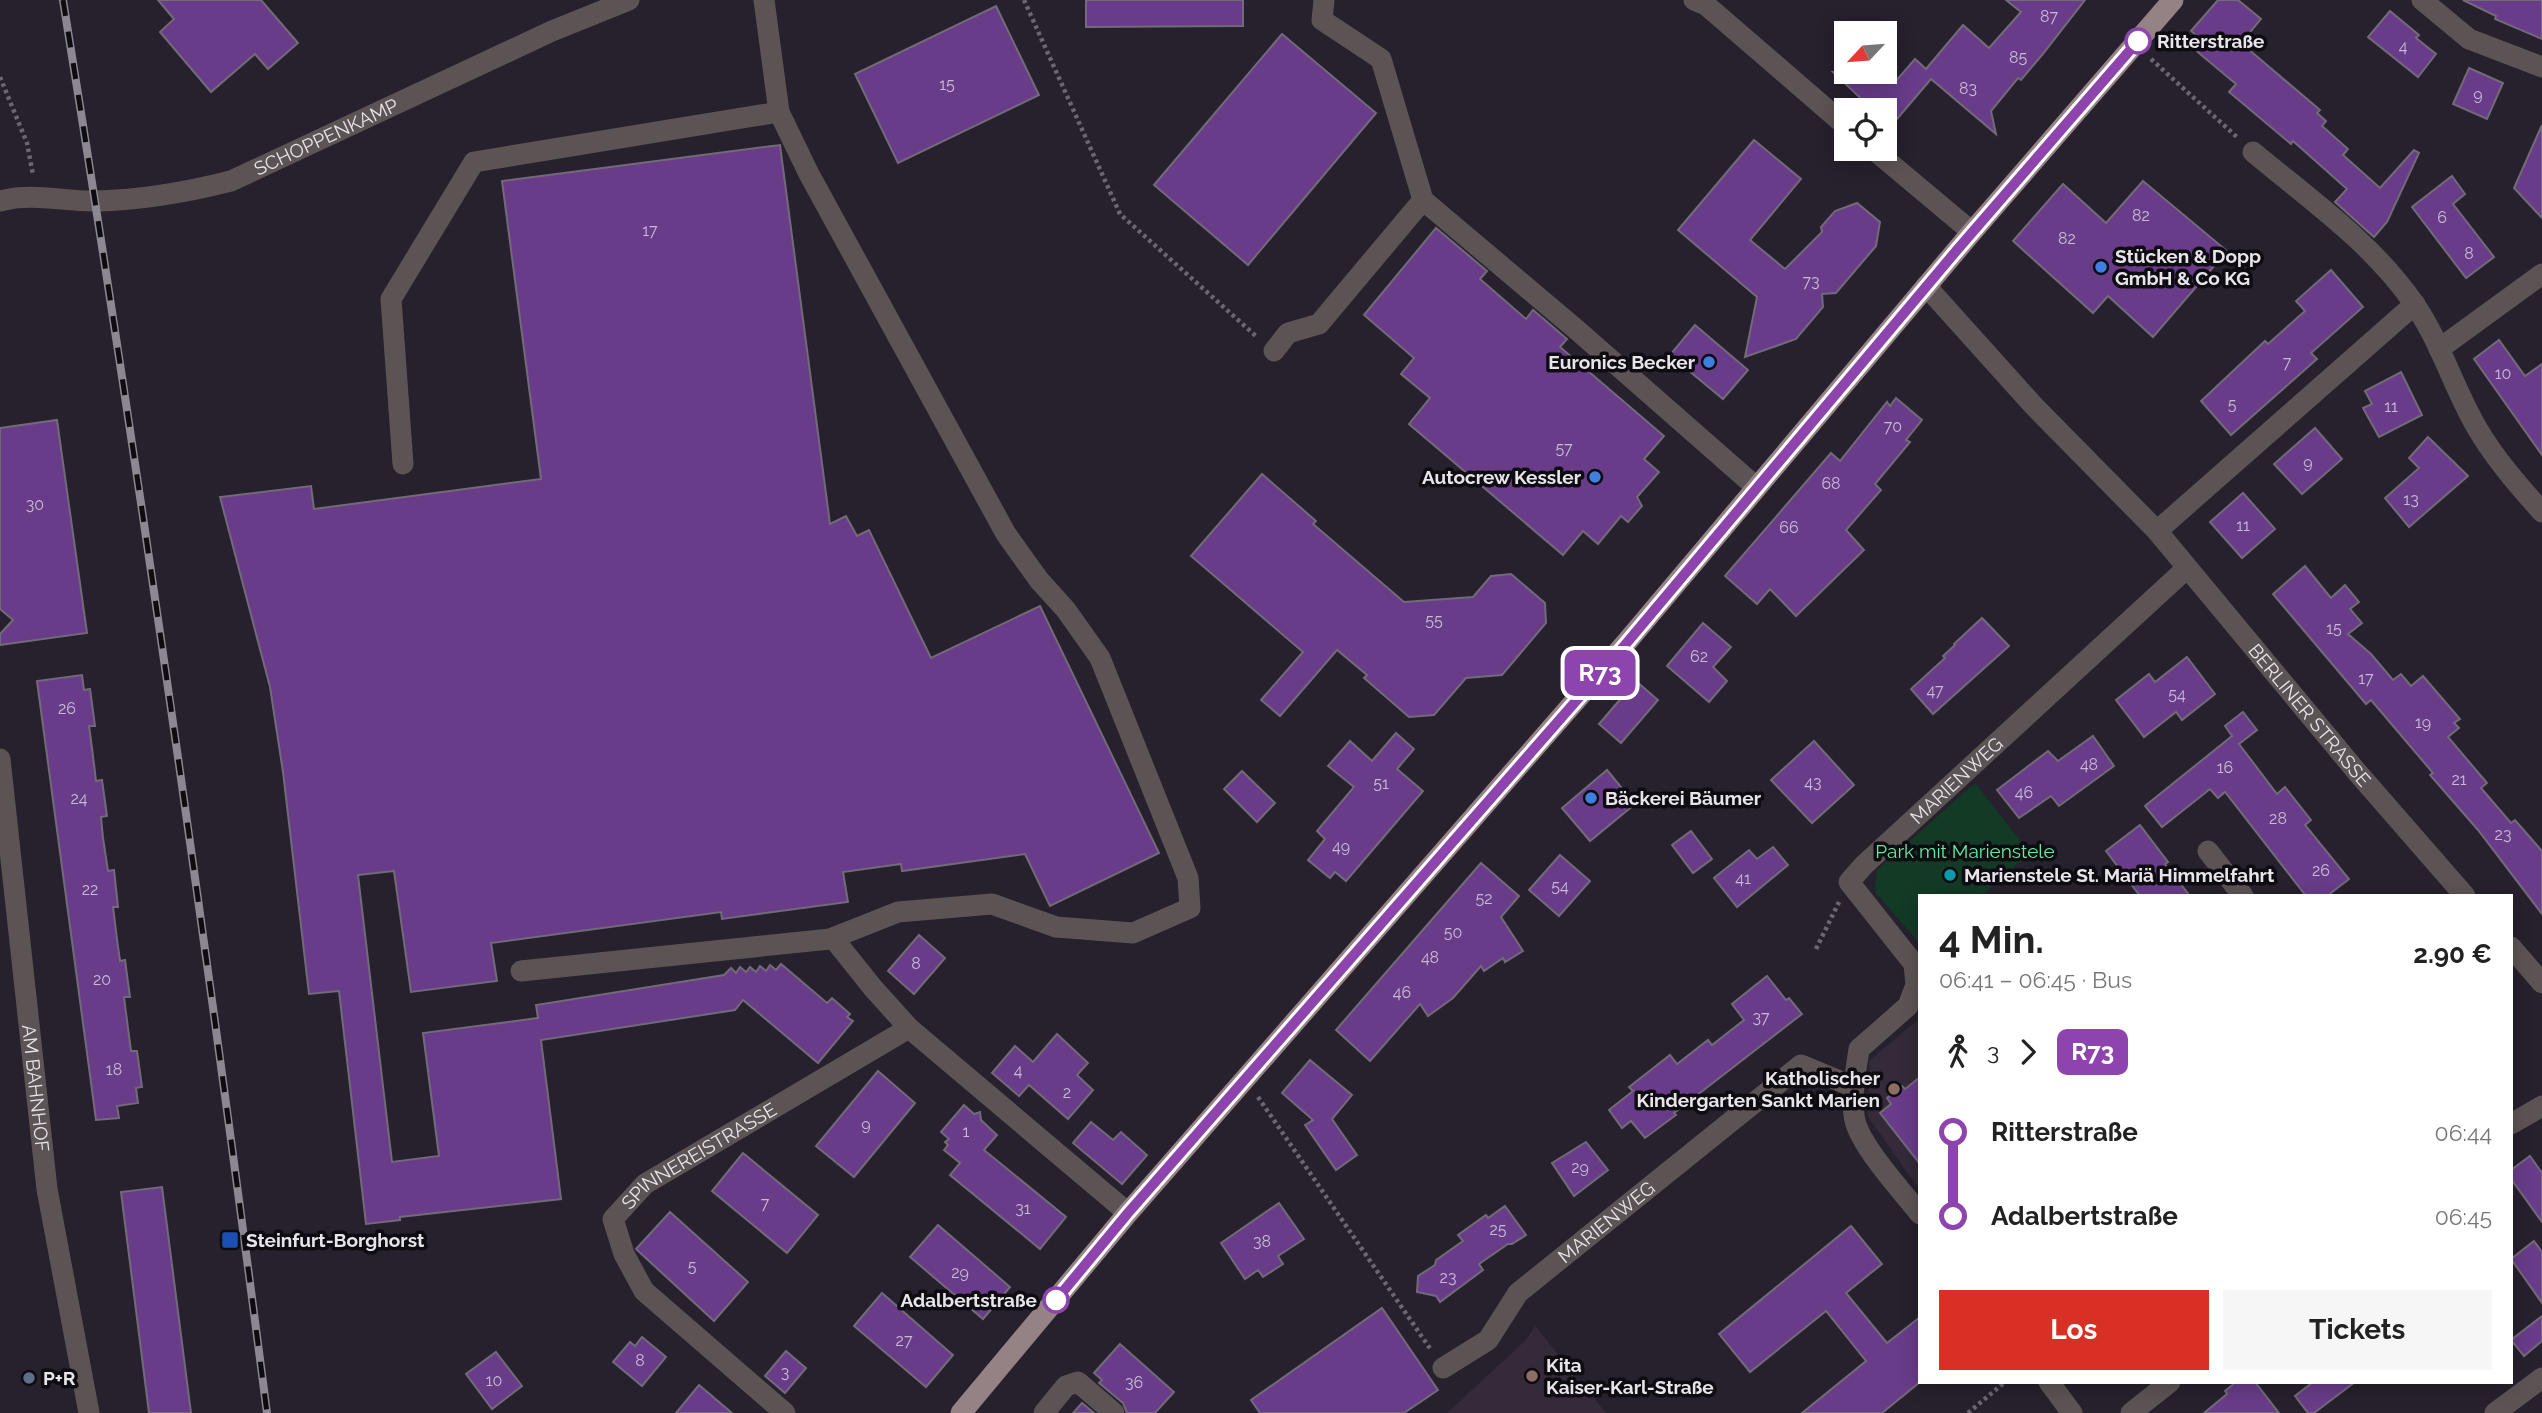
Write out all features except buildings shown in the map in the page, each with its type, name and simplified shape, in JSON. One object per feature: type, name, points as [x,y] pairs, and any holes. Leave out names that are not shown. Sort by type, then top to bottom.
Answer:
[{"type":"main road","points":[[961,1413],[1128,1213],[1625,645],[1926,286],[2173,0]]},
{"type":"street","name":"SCHOPPENKAMP","points":[[2,200],[39,196],[96,201],[176,195],[231,181],[552,31],[629,0]]},
{"type":"street","points":[[521,971],[833,938],[898,912],[992,904],[1056,927],[1133,933],[1190,908],[1188,878],[1100,658],[1006,534],[809,174],[779,111],[764,0]]},
{"type":"street","points":[[1324,0],[1322,20],[1381,59],[1423,200],[1756,487]]},
{"type":"street","points":[[1694,0],[1706,5],[1834,116]]},
{"type":"street","points":[[2422,0],[2469,39],[2542,67]]},
{"type":"street","points":[[403,464],[391,299],[474,162],[779,111]]},
{"type":"street","points":[[2253,152],[2367,246],[2415,304],[2477,427],[2506,470],[2542,512]]},
{"type":"street","points":[[1887,161],[1972,232]]},
{"type":"street","points":[[1267,346],[1288,333],[1319,324],[1423,200]]},
{"type":"street","points":[[2439,349],[2542,274]]},
{"type":"street","name":"BERLINER STRASSE","points":[[1926,286],[2034,405],[2158,531],[2357,772],[2463,894]]},
{"type":"street","points":[[2158,531],[2415,304]]},
{"type":"street","name":"MARIENWEG","points":[[1849,882],[2187,568]]},
{"type":"street","name":"AM BAHNHOF","points":[[1,766],[10,944],[47,1189],[89,1413]]},
{"type":"street","points":[[2208,851],[2241,894]]},
{"type":"street","points":[[1849,882],[1914,964],[1916,985],[1908,1006],[1859,1049],[1854,1087],[1854,1117],[1867,1145],[1918,1211]]},
{"type":"street","points":[[833,938],[909,1028],[1128,1213]]},
{"type":"street","points":[[2513,949],[2542,983]]},
{"type":"street","name":"SPINNEREISTRASSE","points":[[785,1413],[644,1292],[624,1254],[613,1219],[645,1184],[909,1028]]},
{"type":"street","name":"MARIENWEG","points":[[1443,1368],[1488,1340],[1517,1293],[1801,1065],[1854,1087]]},
{"type":"street","points":[[2513,1123],[2542,1106]]},
{"type":"street","points":[[2495,1413],[2542,1378]]},
{"type":"street","points":[[1044,1413],[1066,1386],[1078,1382],[1114,1413]]},
{"type":"street","points":[[2050,1384],[2072,1413]]},
{"type":"street","points":[[2131,1413],[2167,1384]]},
{"type":"path","points":[[1024,0],[1120,214],[1267,346]]},
{"type":"path","points":[[2135,45],[2253,152]]},
{"type":"path","points":[[0,77],[27,142],[39,196]]},
{"type":"path","points":[[1816,949],[1849,882]]},
{"type":"path","points":[[1245,1078],[1443,1368]]},
{"type":"path","points":[[1968,1413],[2003,1384]]},
{"type":"shaded area","name":"Katholischer Kindergarten Sankt Marien","points":[[1918,1020],[1918,1187],[1868,1117],[1869,1061]]},
{"type":"shaded area","name":"Kita Kaiser-Karl-Straße","points":[[1535,1326],[1606,1413],[1447,1413],[1527,1339]]},
{"type":"green space","name":"Park mit Marienstele","points":[[1975,783],[2030,853],[1983,894],[1918,894],[1918,942],[1876,893],[1877,870]]},
{"type":"railway","points":[[63,0],[171,706],[267,1413]]},
{"type":"bus line","name":"R73","points":[[1056,1300],[1128,1213],[1625,645],[1780,458],[2138,41]]},
{"type":"place","name":"Ritterstraße","points":[[2138,41]]},
{"type":"place","name":"Stücken & Dopp GmbH & Co KG","points":[[2101,267]]},
{"type":"place","name":"Euronics Becker","points":[[1709,362]]},
{"type":"place","name":"Autocrew Kessler","points":[[1595,477]]},
{"type":"place","name":"Bäckerei Bäumer","points":[[1591,798]]},
{"type":"place","name":"Marienstele St. Mariä Himmelfahrt","points":[[1950,875]]},
{"type":"place","name":"Katholischer Kindergarten Sankt Marien","points":[[1894,1089]]},
{"type":"place","name":"Steinfurt-Borghorst","points":[[230,1240]]},
{"type":"place","name":"Adalbertstraße","points":[[1056,1300]]},
{"type":"place","name":"Kita Kaiser-Karl-Straße","points":[[1532,1376]]},
{"type":"place","name":"P+R","points":[[29,1378]]}]
